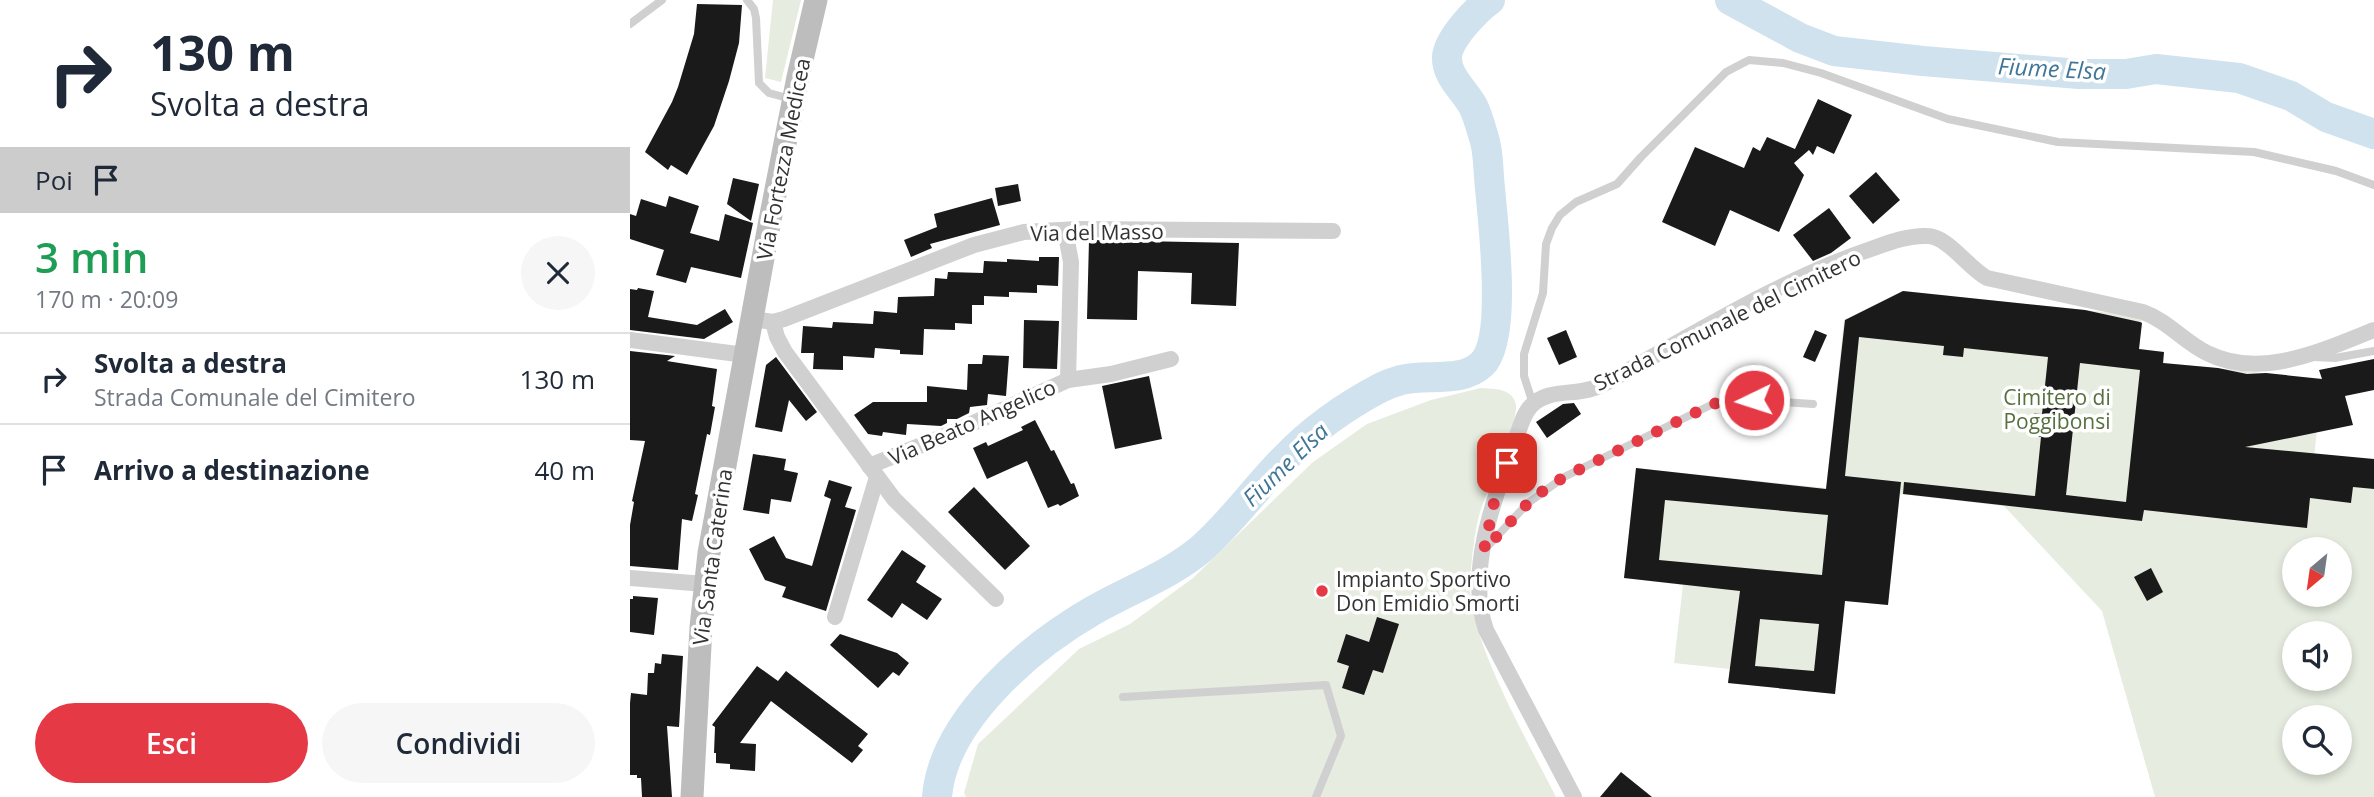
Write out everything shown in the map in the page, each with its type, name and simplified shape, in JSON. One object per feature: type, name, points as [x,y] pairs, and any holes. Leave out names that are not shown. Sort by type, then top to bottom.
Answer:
[{"type":"main road","name":"Via Fortezza Medicea","points":[[762,320],[794,100],[817,0]]},
{"type":"main road","name":"Via Santa Caterina","points":[[692,797],[699,658],[713,527],[745,355],[762,320]]},
{"type":"street","points":[[1065,230],[1071,262],[1068,380]]},
{"type":"street","name":"Via del Masso","points":[[762,320],[984,242],[1024,232],[1333,232]]},
{"type":"street","name":"Strada Comunale del Cimitero","points":[[1533,404],[1557,394],[1605,384],[1750,304],[1840,260],[1916,236],[1933,236],[1978,273],[2003,282],[2143,312],[2164,322],[2205,352],[2231,361],[2273,362],[2306,355],[2374,330]]},
{"type":"street","points":[[762,320],[873,471]]},
{"type":"street","points":[[630,340],[745,355]]},
{"type":"street","name":"Via Beato Angelico","points":[[835,617],[873,471],[1068,380],[1101,376],[1171,359]]},
{"type":"street","points":[[1533,404],[1526,413],[1498,486],[1484,550],[1479,595],[1486,629],[1574,797]]},
{"type":"street","name":"Via Beato Angelico","points":[[873,471],[900,506],[996,599]]},
{"type":"street","points":[[630,578],[705,584]]},
{"type":"lane","points":[[630,24],[662,0]]},
{"type":"lane","points":[[747,0],[757,18],[759,83],[769,93],[794,100]]},
{"type":"lane","points":[[1533,404],[1524,376],[1524,354],[1543,293],[1546,244],[1560,215],[1576,202],[1617,184],[1726,72],[1749,60],[1783,63],[1821,73],[1948,119],[2058,142],[2254,152],[2336,171],[2374,185]]},
{"type":"lane","points":[[2306,355],[2335,358],[2374,351]]},
{"type":"lane","points":[[1484,550],[1528,503],[1548,487],[1713,404],[1742,399],[1813,404]]},
{"type":"lane","points":[[1122,697],[1326,685],[1341,736],[1316,797]]},
{"type":"green space","points":[[773,0],[801,0],[781,82],[765,78]]},
{"type":"green space","name":"Cimitero di Poggibonsi","points":[[1903,291],[2142,316],[2139,349],[2164,352],[2164,363],[2322,379],[2310,498],[2351,503],[2353,487],[2374,489],[2374,797],[2155,797],[2102,611],[2004,506],[1900,494],[1888,605],[1845,601],[1835,694],[1728,683],[1730,669],[1674,663],[1683,585],[1624,578],[1636,468],[1826,488],[1844,320]]},
{"type":"green space","name":"Impianto Sportivo Don Emidio Smorti","points":[[1481,388],[1507,392],[1516,405],[1507,441],[1478,520],[1470,580],[1471,603],[1488,659],[1516,721],[1556,797],[966,797],[964,793],[978,744],[1079,649],[1130,624],[1193,578],[1313,462],[1367,424],[1431,400]]},
{"type":"building","points":[[697,4],[742,5],[739,43],[729,81],[714,126],[687,175],[671,165],[668,170],[645,152],[678,87],[694,34]]},
{"type":"building","points":[[1818,99],[1852,115],[1834,154],[1817,146],[1813,155],[1809,150],[1794,163],[1804,175],[1779,232],[1730,210],[1715,246],[1662,222],[1695,147],[1744,168],[1753,147],[1760,151],[1767,137],[1795,149]]},
{"type":"building","points":[[1876,172],[1900,200],[1873,224],[1849,196]]},
{"type":"building","points":[[733,178],[759,184],[751,221],[727,204]]},
{"type":"building","points":[[1018,184],[1021,201],[998,206],[995,188]]},
{"type":"building","points":[[669,196],[699,206],[690,233],[719,241],[725,214],[753,223],[741,278],[691,267],[686,283],[656,275],[664,250],[630,239],[630,214],[636,216],[641,199],[666,207]]},
{"type":"building","points":[[992,198],[1000,225],[930,244],[932,248],[911,257],[904,240],[937,227],[934,214]]},
{"type":"building","points":[[1829,208],[1851,238],[1831,253],[1813,261],[1793,235]]},
{"type":"building","points":[[1089,240],[1239,243],[1236,306],[1191,304],[1192,273],[1138,271],[1137,320],[1087,319]]},
{"type":"building","points":[[1039,257],[1059,257],[1058,286],[1037,285],[1037,293],[1009,292],[1009,297],[984,296],[984,305],[972,305],[972,324],[955,323],[955,330],[924,329],[923,355],[900,354],[900,350],[875,348],[874,358],[843,356],[843,370],[813,369],[814,353],[801,353],[803,326],[832,328],[833,322],[873,324],[874,311],[897,313],[898,297],[934,296],[935,278],[947,279],[948,272],[983,273],[984,261],[1039,261]]},
{"type":"building","points":[[630,289],[654,291],[648,317],[697,325],[725,309],[733,322],[704,339],[630,330]]},
{"type":"building","points":[[1903,291],[2085,310],[2140,322],[2139,349],[2164,352],[2163,363],[2218,368],[2247,374],[2266,373],[2322,379],[2319,370],[2374,359],[2374,390],[2345,396],[2353,425],[2245,447],[2374,459],[2374,489],[2353,487],[2351,503],[2310,498],[2307,528],[2144,510],[2142,521],[1903,494],[1904,482],[2035,496],[2041,437],[2032,436],[2034,413],[2042,414],[2048,357],[1964,348],[1963,357],[1943,355],[1944,346],[1859,337],[1845,476],[1901,482],[1888,605],[1845,601],[1835,694],[1728,683],[1740,591],[1624,578],[1636,468],[1826,489],[1845,320]],"holes":[[[2080,363],[2140,370],[2126,502],[2066,495]],[[1665,500],[1828,515],[1822,575],[1659,560]],[[1760,619],[1819,624],[1814,671],[1755,666]]]},
{"type":"building","points":[[1024,320],[1059,321],[1057,369],[1023,368]]},
{"type":"building","points":[[1566,330],[1577,357],[1559,365],[1547,338]]},
{"type":"building","points":[[1815,330],[1827,335],[1815,362],[1803,357]]},
{"type":"building","points":[[630,351],[675,356],[667,361],[717,369],[712,406],[715,407],[710,435],[707,434],[692,521],[682,519],[678,570],[630,566],[632,501],[645,441],[630,440]]},
{"type":"building","points":[[983,355],[1009,356],[1006,396],[988,394],[987,405],[970,407],[969,413],[957,419],[947,419],[947,423],[941,426],[907,424],[906,435],[883,432],[882,436],[868,434],[854,415],[873,402],[927,402],[927,386],[967,390],[968,364],[982,364]]},
{"type":"building","points":[[776,357],[817,412],[806,421],[789,400],[782,432],[755,427],[766,365]]},
{"type":"building","points":[[1149,376],[1162,439],[1115,449],[1102,386]]},
{"type":"building","points":[[1574,403],[1581,414],[1547,438],[1536,422],[1563,404]]},
{"type":"building","points":[[1035,420],[1071,484],[1074,483],[1079,496],[1060,506],[1058,504],[1048,508],[1027,461],[987,479],[973,448],[986,442],[988,446],[1023,430],[1021,427]]},
{"type":"building","points":[[753,454],[786,459],[784,470],[798,473],[791,502],[771,499],[769,514],[743,510]]},
{"type":"building","points":[[829,480],[852,487],[845,507],[856,510],[826,611],[782,597],[786,587],[765,580],[749,549],[774,536],[786,558],[812,566],[831,499],[824,496]]},
{"type":"building","points":[[974,487],[1030,546],[1005,570],[948,512]]},
{"type":"building","points":[[902,550],[926,566],[916,582],[942,599],[927,620],[902,603],[892,618],[867,600]]},
{"type":"building","points":[[2151,568],[2163,592],[2147,601],[2134,577]]},
{"type":"building","points":[[633,596],[658,598],[654,635],[630,632],[630,599],[633,599]]},
{"type":"building","points":[[1377,617],[1399,624],[1383,673],[1373,670],[1364,695],[1342,688],[1349,666],[1337,662],[1346,634],[1369,642]]},
{"type":"building","points":[[840,634],[897,653],[909,663],[899,676],[893,672],[878,688],[830,645]]},
{"type":"building","points":[[662,654],[683,656],[679,727],[667,726],[672,797],[642,797],[641,778],[630,775],[631,693],[647,695],[648,673],[654,673],[655,663],[661,664]]},
{"type":"building","points":[[757,666],[778,681],[786,671],[868,734],[858,746],[863,750],[852,763],[771,701],[740,743],[756,744],[755,771],[730,769],[730,764],[716,763],[715,727],[712,725]]},
{"type":"building","points":[[1621,772],[1652,797],[1600,797]]},
{"type":"waterway","name":"Fiume Elsa","points":[[937,797],[943,768],[955,740],[973,713],[994,688],[1044,644],[1069,625],[1163,574],[1201,549],[1295,448],[1318,428],[1355,403],[1398,381],[1464,374],[1482,364],[1490,351],[1497,307],[1496,253],[1488,156],[1475,110],[1453,77],[1447,57],[1457,34],[1490,0]]},
{"type":"waterway","name":"Fiume Elsa","points":[[1730,0],[1800,38],[1834,51],[2079,74],[2126,74],[2156,69],[2239,78],[2291,96],[2326,117],[2374,134]]},
{"type":"place","name":"Impianto Sportivo Don Emidio Smorti","points":[[1322,591]]},
{"type":"route","points":[[1507,463],[1498,486],[1484,550],[1528,503],[1564,477],[1720,401],[1754,400]]}]
